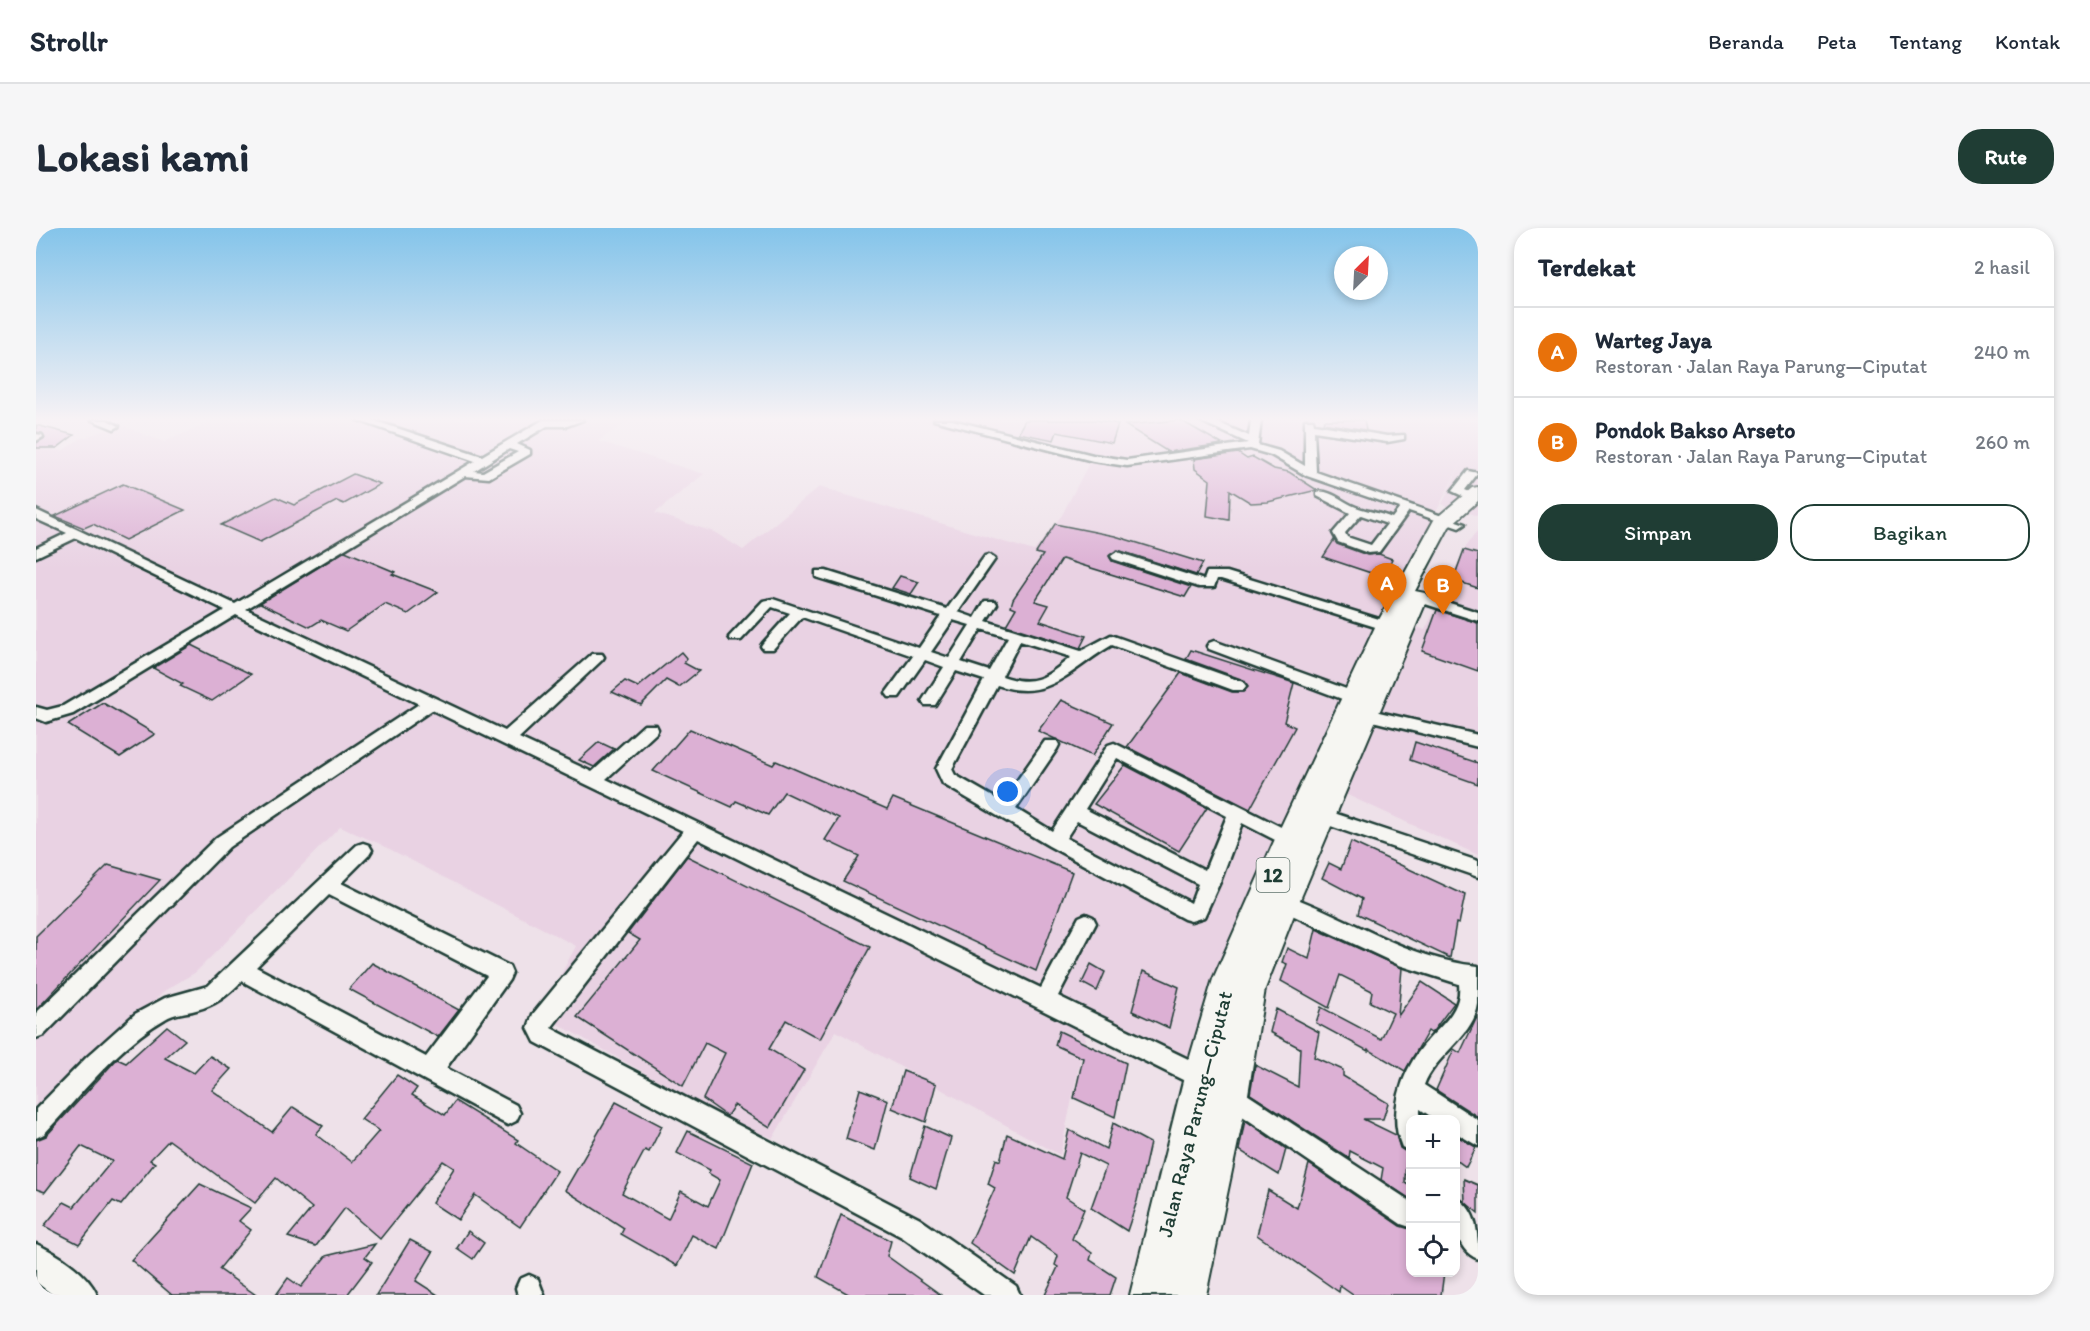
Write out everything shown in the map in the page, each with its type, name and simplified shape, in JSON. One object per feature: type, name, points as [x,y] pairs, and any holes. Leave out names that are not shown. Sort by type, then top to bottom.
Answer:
[{"type":"highway","name":"Jalan Raya Parung—Ciputat","points":[[1151,1295],[1201,1077],[1229,979],[1288,839],[1468,502]]},
{"type":"highway","name":"Jalan Raya Parung—Ciputat","points":[[1185,1295],[1230,1094],[1249,989],[1322,816],[1387,626],[1468,502]]},
{"type":"main road","points":[[36,1261],[80,1295]]},
{"type":"street","points":[[36,712],[46,716],[68,710],[133,673],[232,610],[467,470]]},
{"type":"street","points":[[463,472],[485,476],[496,470]]},
{"type":"street","points":[[1304,470],[1407,506],[1468,502]]},
{"type":"street","points":[[1311,470],[1311,474]]},
{"type":"street","points":[[1321,494],[1357,512],[1364,512],[1395,523]]},
{"type":"street","points":[[1357,512],[1339,533],[1342,539],[1368,549],[1375,549],[1407,506]]},
{"type":"street","points":[[36,514],[232,610],[694,829],[1201,1077],[1406,1212]]},
{"type":"street","points":[[36,554],[77,533]]},
{"type":"street","points":[[1117,556],[1204,584],[1209,584],[1212,575],[1222,575],[1387,626]]},
{"type":"street","points":[[894,693],[989,560]]},
{"type":"street","points":[[821,574],[1082,656]]},
{"type":"street","points":[[1418,597],[1478,617]]},
{"type":"street","points":[[736,637],[768,604],[778,604],[991,680],[1024,687],[1046,684],[1082,656],[1111,640],[1238,686]]},
{"type":"street","points":[[930,701],[990,604]]},
{"type":"street","points":[[768,646],[799,612]]},
{"type":"street","points":[[1016,635],[944,774],[1055,841],[1191,913],[1197,911],[1211,882],[1237,813]]},
{"type":"street","points":[[1214,646],[1361,706],[1478,741]]},
{"type":"street","points":[[506,740],[597,657]]},
{"type":"street","points":[[36,1028],[223,842],[430,704]]},
{"type":"street","points":[[593,781],[650,729]]},
{"type":"street","points":[[1005,811],[1051,745]]},
{"type":"street","points":[[1055,841],[1114,749],[1288,839]]},
{"type":"street","points":[[1074,811],[1211,882]]},
{"type":"street","points":[[1322,816],[1478,869]]},
{"type":"street","points":[[694,829],[541,1021],[539,1028],[543,1035],[911,1228],[1007,1295]]},
{"type":"street","points":[[36,1126],[74,1086],[147,1019],[168,1007],[206,998],[240,969],[363,850]]},
{"type":"street","points":[[328,885],[502,973],[430,1071]]},
{"type":"street","points":[[1284,902],[1418,963],[1452,974],[1474,976],[1474,991],[1467,1015],[1424,1063],[1412,1090],[1408,1115]]},
{"type":"street","points":[[1045,1001],[1086,923]]},
{"type":"street","points":[[240,969],[508,1113]]},
{"type":"street","points":[[1412,1090],[1478,1134]]},
{"type":"street","points":[[1460,1219],[1478,1246]]},
{"type":"street","points":[[1460,1239],[1478,1246]]},
{"type":"shaded area","points":[[36,470],[690,470],[704,474],[655,513],[714,532],[743,550],[819,487],[1034,551],[1062,515],[1085,470],[1458,470],[1384,615],[1425,630],[1466,546],[1478,530],[1478,855],[1306,776],[1188,1067],[1090,1015],[1060,1155],[836,1031],[773,1138],[732,1122],[540,1014],[576,946],[378,843],[340,827],[196,972],[164,991],[36,1118]]},
{"type":"shaded area","points":[[1458,470],[1478,470],[1478,516],[1442,504]]},
{"type":"building","points":[[1196,470],[1278,470],[1289,472],[1317,490],[1268,502],[1251,503],[1230,490],[1229,520],[1207,516],[1210,480]]},
{"type":"building","points":[[353,474],[380,484],[344,504],[337,501],[260,542],[221,525],[276,497],[294,505]]},
{"type":"building","points":[[123,484],[185,510],[125,540],[93,524],[84,528],[55,516]]},
{"type":"building","points":[[1055,524],[1115,536],[1203,563],[1196,575],[1118,550],[1109,556],[1112,561],[1191,587],[1185,597],[1062,559],[1035,601],[1049,605],[1040,621],[1086,636],[1080,648],[1006,625],[1016,608],[1011,606],[1013,599],[1043,555],[1036,553]]},
{"type":"building","points":[[1334,540],[1337,544],[1367,555],[1379,554],[1392,559],[1383,577],[1323,557]]},
{"type":"building","points":[[1464,550],[1478,554],[1478,588],[1453,580]]},
{"type":"building","points":[[345,551],[395,572],[392,574],[438,592],[408,614],[385,604],[346,631],[321,620],[310,627],[260,603]]},
{"type":"building","points":[[900,576],[919,582],[911,594],[892,588]]},
{"type":"building","points":[[1437,610],[1478,623],[1478,671],[1422,651]]},
{"type":"building","points":[[191,645],[251,674],[212,701],[180,686],[183,684],[153,668]]},
{"type":"building","points":[[1191,650],[1294,683],[1284,722],[1295,727],[1250,809],[1127,747],[1181,673],[1232,692],[1243,692],[1248,687],[1244,680],[1186,659]]},
{"type":"building","points":[[681,652],[687,659],[684,663],[699,671],[679,687],[666,680],[641,705],[612,692],[625,681],[638,687]]},
{"type":"building","points":[[1061,700],[1113,723],[1092,756],[1038,731]]},
{"type":"building","points":[[103,703],[155,734],[120,757],[68,725]]},
{"type":"building","points":[[690,729],[773,765],[776,761],[887,809],[893,798],[1072,872],[1036,971],[843,881],[859,856],[825,840],[839,818],[784,792],[768,815],[736,801],[732,807],[653,771]]},
{"type":"building","points":[[599,742],[614,749],[594,767],[579,760]]},
{"type":"building","points":[[1415,742],[1478,763],[1478,784],[1410,760]]},
{"type":"building","points":[[1125,765],[1207,808],[1179,851],[1094,804]]},
{"type":"building","points":[[1351,842],[1465,895],[1459,924],[1456,923],[1450,958],[1358,914],[1362,899],[1322,878],[1329,863],[1341,869]]},
{"type":"building","points":[[687,856],[870,947],[820,1039],[786,1020],[769,1049],[804,1070],[770,1128],[734,1105],[727,1116],[703,1099],[725,1053],[705,1043],[683,1086],[577,1017],[640,940],[628,933]]},
{"type":"building","points":[[108,865],[160,880],[36,1010],[36,936]]},
{"type":"building","points":[[1316,929],[1402,968],[1398,1016],[1422,982],[1454,1003],[1434,1030],[1431,1033],[1428,1031],[1405,1071],[1316,1023],[1321,1007],[1381,1039],[1393,1013],[1370,1002],[1372,991],[1340,975],[1329,1008],[1281,981],[1287,964],[1282,962],[1287,948],[1309,959]]},
{"type":"building","points":[[372,963],[459,1010],[438,1037],[349,989]]},
{"type":"building","points":[[1091,964],[1105,972],[1097,991],[1082,983]]},
{"type":"building","points":[[1143,971],[1179,987],[1169,1028],[1132,1011]]},
{"type":"building","points":[[1276,1009],[1319,1032],[1314,1057],[1343,1070],[1343,1076],[1388,1103],[1383,1119],[1363,1119],[1396,1135],[1400,1148],[1406,1152],[1406,1196],[1381,1180],[1383,1168],[1350,1151],[1349,1158],[1250,1094],[1255,1065],[1298,1087],[1300,1048],[1270,1032]]},
{"type":"building","points":[[1478,1015],[1478,1117],[1436,1090],[1454,1049],[1460,1053]]},
{"type":"building","points":[[167,1026],[185,1040],[165,1058],[194,1073],[210,1056],[231,1069],[212,1090],[272,1132],[293,1107],[323,1126],[316,1134],[352,1162],[379,1131],[361,1119],[397,1075],[417,1088],[412,1095],[445,1115],[455,1101],[518,1140],[516,1143],[557,1171],[520,1227],[475,1195],[458,1220],[432,1203],[454,1168],[443,1161],[380,1239],[345,1208],[316,1246],[288,1237],[312,1208],[276,1178],[255,1203],[169,1140],[150,1160],[155,1163],[121,1205],[113,1201],[79,1244],[44,1226],[64,1202],[74,1207],[112,1161],[81,1146],[45,1192],[36,1189],[36,1140],[46,1136],[117,1059],[126,1063]]},
{"type":"building","points":[[1059,1031],[1126,1063],[1115,1117],[1074,1098],[1083,1058],[1055,1045]]},
{"type":"building","points":[[903,1071],[936,1084],[926,1122],[892,1108]]},
{"type":"building","points":[[860,1089],[888,1100],[875,1150],[846,1139]]},
{"type":"building","points":[[616,1102],[662,1126],[649,1152],[645,1150],[622,1193],[668,1219],[681,1191],[708,1206],[720,1180],[708,1173],[710,1170],[677,1153],[688,1131],[753,1163],[719,1249],[692,1235],[677,1266],[621,1234],[624,1228],[565,1190]]},
{"type":"building","points":[[1245,1120],[1286,1149],[1279,1175],[1239,1150]]},
{"type":"building","points":[[1113,1123],[1150,1143],[1137,1201],[1127,1231],[1091,1208],[1106,1166],[1080,1153],[1066,1197],[1084,1209],[1072,1239],[1092,1253],[1090,1260],[1116,1277],[1110,1295],[1045,1295],[1058,1267],[1055,1265],[1058,1256],[1031,1237],[1015,1275],[970,1243],[995,1188],[988,1184],[996,1159],[1000,1161],[1007,1134],[1062,1159],[1069,1130],[1106,1149]]},
{"type":"building","points":[[925,1126],[951,1138],[936,1189],[910,1177]]},
{"type":"building","points":[[1460,1138],[1476,1147],[1466,1167],[1460,1163]]},
{"type":"building","points":[[1309,1164],[1406,1228],[1406,1277],[1443,1277],[1441,1295],[1353,1295],[1340,1286],[1339,1292],[1257,1235],[1268,1190],[1297,1208]]},
{"type":"building","points":[[1464,1179],[1478,1185],[1478,1213],[1465,1202]]},
{"type":"building","points":[[200,1184],[251,1208],[239,1221],[251,1230],[219,1269],[256,1295],[172,1295],[131,1260]]},
{"type":"building","points":[[841,1215],[891,1241],[887,1256],[941,1295],[850,1295],[818,1277]]},
{"type":"building","points":[[468,1231],[484,1243],[473,1259],[457,1248]]},
{"type":"building","points":[[410,1240],[433,1252],[416,1281],[438,1295],[376,1295]]},
{"type":"building","points":[[375,1244],[365,1257],[372,1262],[347,1295],[276,1295],[288,1278],[301,1287],[326,1256]]},
{"type":"place","name":"Warteg Jaya","points":[[1387,613]]},
{"type":"place","name":"Pondok Bakso Arseto","points":[[1443,615]]}]
